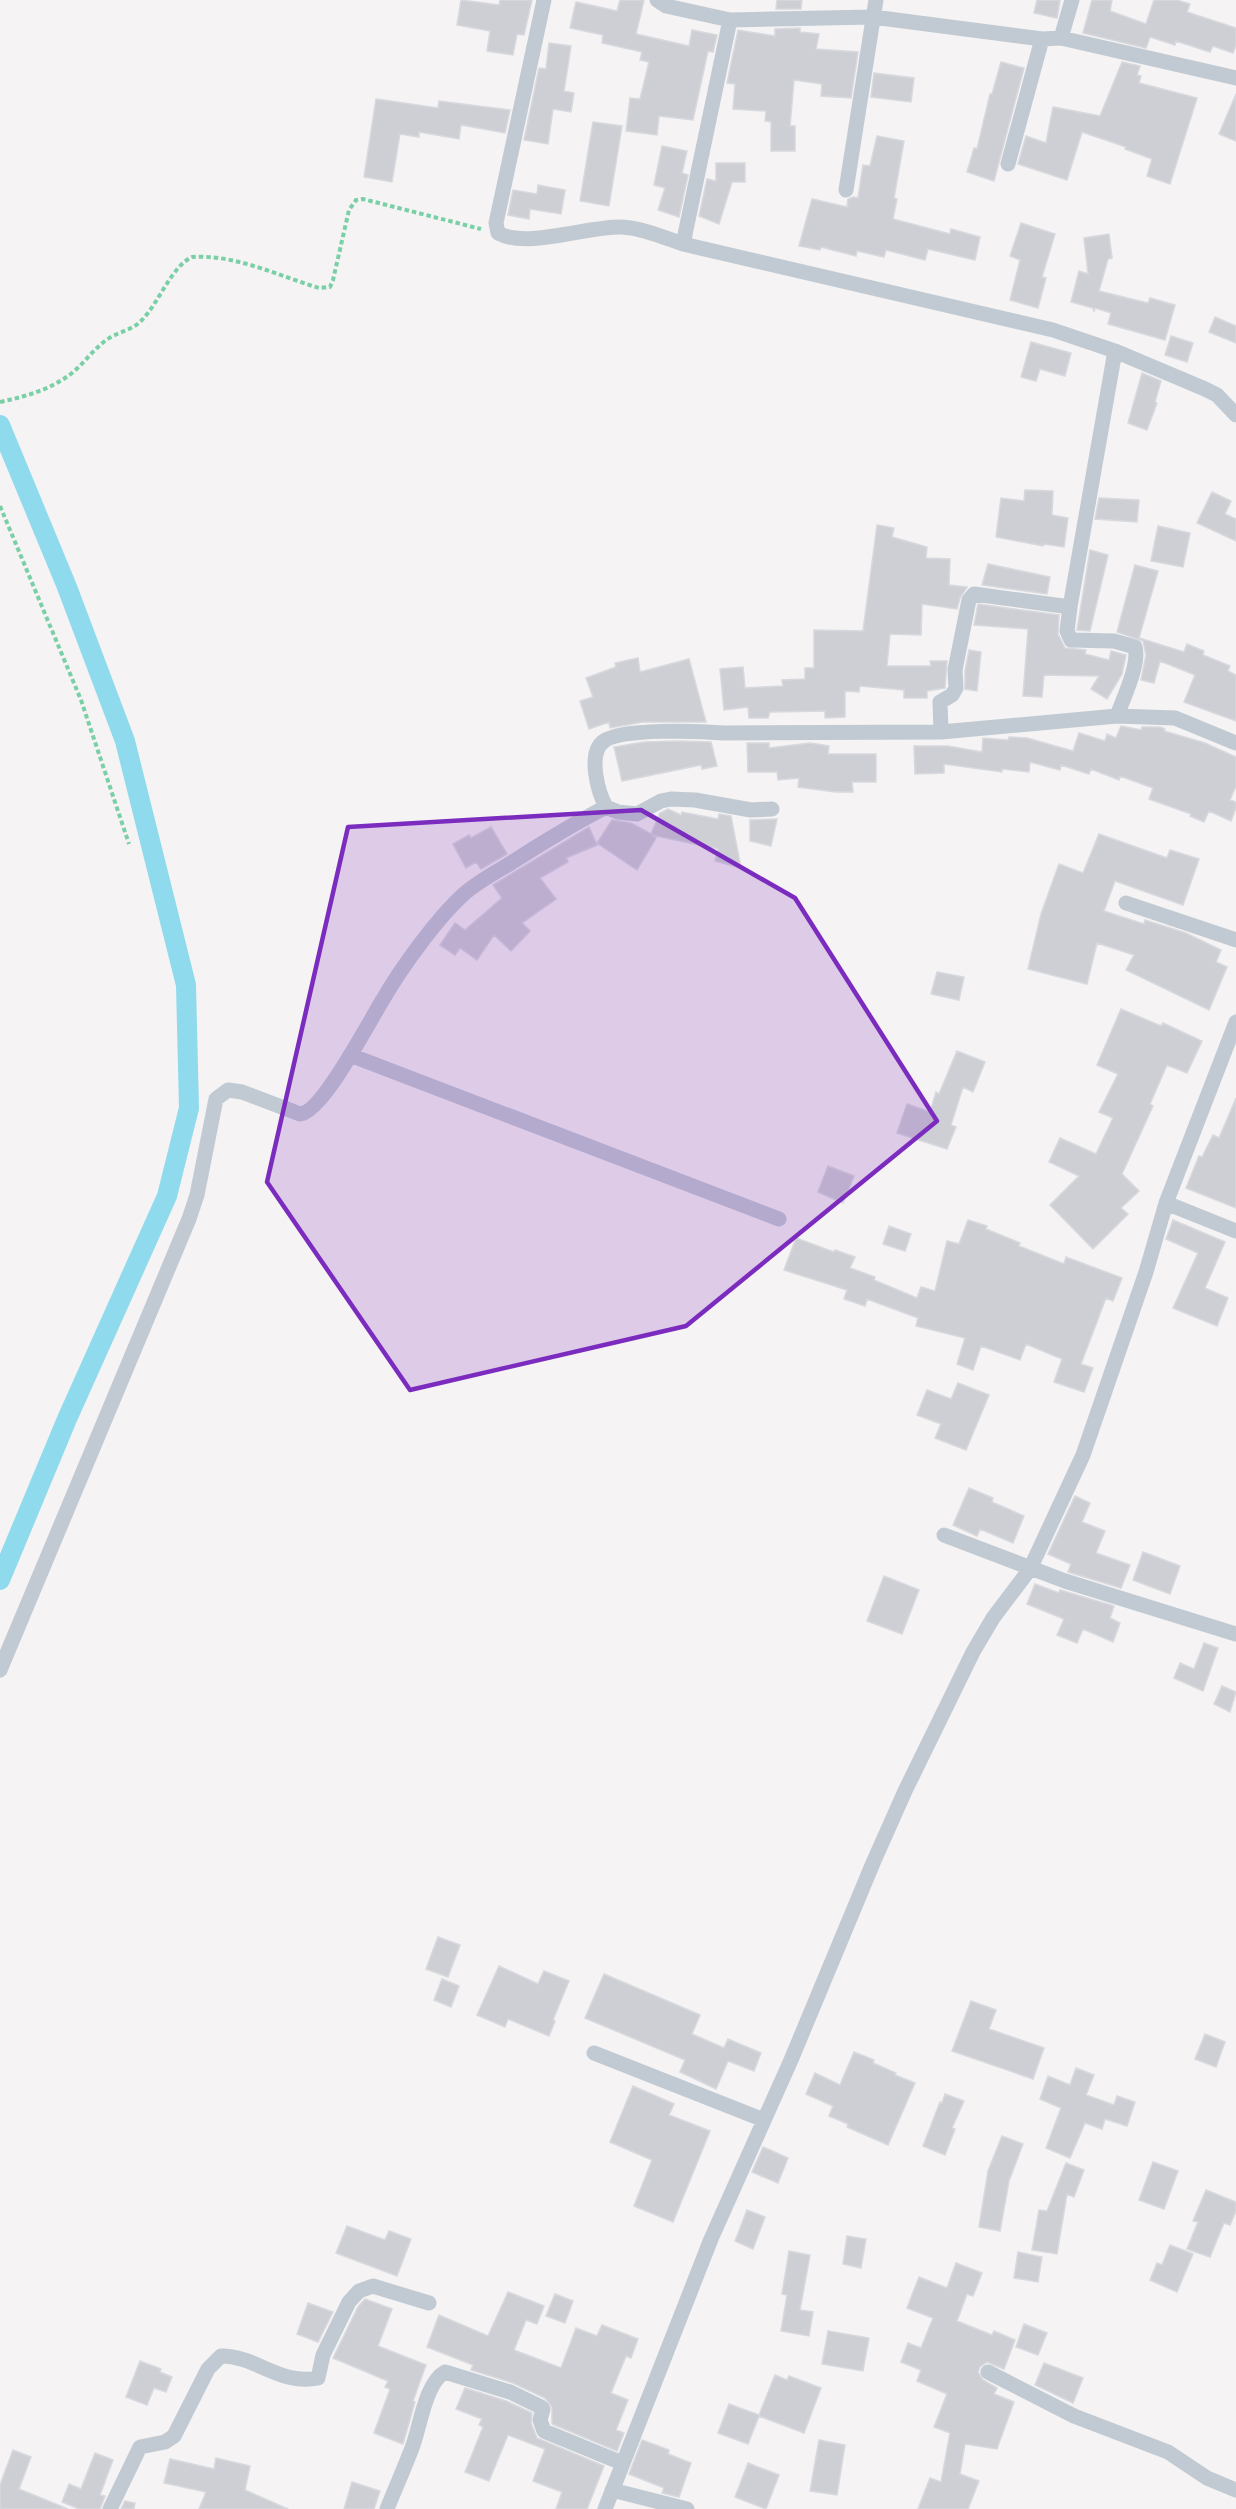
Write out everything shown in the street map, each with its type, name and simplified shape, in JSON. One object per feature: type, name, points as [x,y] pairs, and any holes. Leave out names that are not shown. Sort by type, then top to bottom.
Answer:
[{"type":"street","points":[[544,0],[498,212],[496,228],[498,233],[512,237],[548,237],[622,227],[1053,330],[1115,351],[1205,389],[1217,395],[1236,415]]},
{"type":"street","points":[[657,0],[666,6],[677,4],[730,20],[873,17],[1042,39],[1060,38],[1236,78]]},
{"type":"street","points":[[846,190],[876,0]]},
{"type":"street","points":[[1060,38],[1072,0]]},
{"type":"street","points":[[683,243],[730,20]]},
{"type":"street","points":[[1008,164],[1042,39]]},
{"type":"street","points":[[1115,351],[1067,631],[1071,640],[1114,641],[1135,647],[1133,667],[1117,716]]},
{"type":"street","points":[[941,732],[940,702],[952,694],[956,688],[955,670],[971,596],[979,595],[1070,607]]},
{"type":"street","points":[[772,809],[751,810],[695,800],[671,799],[662,801],[637,814],[618,812],[606,807],[596,777],[597,750],[605,740],[613,737],[658,732],[941,732],[1117,716],[1175,718],[1236,743]]},
{"type":"street","points":[[0,1670],[189,1219],[197,1195],[216,1099],[228,1090],[242,1092],[304,1114],[329,1088],[404,967],[453,905],[477,883],[570,825],[606,807]]},
{"type":"street","points":[[1126,903],[1236,940]]},
{"type":"street","points":[[605,2509],[711,2239],[905,1791],[982,1635],[1030,1569],[1083,1455],[1146,1272],[1166,1203],[1236,1022]]},
{"type":"street","points":[[350,1054],[779,1219]]},
{"type":"street","points":[[1166,1203],[1203,1220],[1236,1231]]},
{"type":"street","points":[[944,1535],[1030,1569],[1236,1634]]},
{"type":"street","points":[[594,2053],[764,2120]]},
{"type":"street","points":[[110,2509],[140,2447],[165,2442],[174,2436],[208,2369],[221,2356],[233,2356],[286,2378],[303,2381],[318,2378],[322,2355],[349,2302],[359,2291],[373,2286],[429,2303]]},
{"type":"street","points":[[387,2509],[413,2446],[424,2406],[436,2380],[445,2372],[510,2392],[541,2407],[543,2409],[540,2420],[544,2430],[622,2463]]},
{"type":"street","points":[[988,2372],[1074,2416],[1168,2452],[1207,2478],[1236,2490]]},
{"type":"street","points":[[612,2490],[687,2509]]},
{"type":"path","points":[[0,402],[32,395],[48,387],[71,373],[107,340],[132,328],[141,321],[159,299],[179,267],[192,257],[222,259],[277,273],[319,288],[330,287],[350,210],[356,200],[363,199],[498,233]]},
{"type":"path","points":[[0,506],[81,700],[129,844]]},
{"type":"highlighted area","points":[[641,810],[795,898],[937,1121],[686,1326],[410,1390],[267,1182],[348,827]]},
{"type":"building","points":[[461,0],[499,5],[500,0],[532,0],[524,35],[517,34],[513,55],[487,51],[490,31],[457,25]]},
{"type":"building","points":[[620,0],[644,0],[636,34],[689,46],[692,30],[717,35],[713,52],[708,51],[693,120],[659,116],[657,135],[626,131],[630,98],[640,99],[649,62],[640,60],[642,52],[602,43],[603,35],[570,28],[576,2],[617,11]]},
{"type":"building","points":[[777,0],[802,0],[801,9],[776,9]]},
{"type":"building","points":[[1037,0],[1060,0],[1057,18],[1034,13]]},
{"type":"building","points":[[1092,0],[1112,0],[1110,11],[1146,24],[1154,0],[1177,0],[1190,4],[1187,12],[1236,28],[1236,45],[1233,53],[1213,46],[1210,52],[1176,41],[1175,45],[1150,37],[1146,48],[1083,33]]},
{"type":"building","points":[[800,28],[800,32],[819,34],[816,49],[858,52],[851,98],[821,96],[822,84],[794,80],[790,126],[795,126],[795,151],[771,151],[771,122],[765,121],[766,111],[733,109],[735,84],[727,83],[738,30],[775,36],[775,29]]},
{"type":"building","points":[[549,43],[571,46],[564,91],[574,93],[571,112],[553,109],[548,144],[524,140],[539,68],[546,69]]},
{"type":"building","points":[[1001,62],[1024,68],[994,181],[967,172],[974,148],[977,149],[990,94],[992,94]]},
{"type":"building","points":[[1122,62],[1140,66],[1137,75],[1141,76],[1139,83],[1197,98],[1170,184],[1147,176],[1152,159],[1125,149],[1126,147],[1082,132],[1067,180],[1018,164],[1026,136],[1046,143],[1053,107],[1100,116]]},
{"type":"building","points":[[874,73],[914,78],[911,102],[871,97]]},
{"type":"building","points":[[1236,94],[1236,141],[1219,134]]},
{"type":"building","points":[[376,99],[438,108],[439,101],[510,110],[505,133],[461,125],[459,139],[419,132],[419,137],[400,134],[392,182],[364,177]]},
{"type":"building","points":[[593,122],[622,126],[609,206],[580,201]]},
{"type":"building","points":[[877,136],[904,141],[894,198],[897,199],[893,219],[950,234],[951,229],[980,237],[975,260],[928,249],[925,260],[886,250],[884,257],[857,251],[856,256],[821,247],[820,250],[799,246],[812,199],[847,207],[848,199],[858,198],[863,165],[870,166]]},
{"type":"building","points":[[662,146],[687,151],[682,173],[688,175],[679,217],[658,210],[665,188],[654,185]]},
{"type":"building","points":[[716,163],[745,163],[745,182],[732,182],[719,224],[699,216],[707,179],[716,181]]},
{"type":"building","points":[[538,185],[565,190],[561,214],[530,209],[529,219],[508,215],[513,190],[537,194]]},
{"type":"building","points":[[1021,223],[1055,234],[1042,277],[1046,278],[1038,308],[1010,300],[1020,260],[1010,256]]},
{"type":"building","points":[[1109,234],[1112,258],[1108,259],[1099,291],[1148,303],[1150,298],[1175,305],[1165,340],[1108,324],[1111,313],[1095,308],[1094,312],[1093,308],[1071,302],[1079,271],[1088,274],[1084,238]]},
{"type":"building","points":[[1215,317],[1236,326],[1236,343],[1209,332]]},
{"type":"building","points":[[1171,336],[1193,343],[1187,362],[1165,355]]},
{"type":"building","points":[[1031,342],[1071,353],[1065,376],[1040,369],[1036,381],[1021,377]]},
{"type":"building","points":[[1142,373],[1161,381],[1155,402],[1157,403],[1147,430],[1128,423]]},
{"type":"building","points":[[1025,490],[1053,491],[1052,515],[1068,518],[1064,547],[1044,544],[1043,546],[996,537],[1001,498],[1024,501]]},
{"type":"building","points":[[1212,492],[1231,501],[1225,514],[1236,519],[1236,541],[1197,523]]},
{"type":"building","points":[[1099,498],[1139,500],[1137,522],[1095,519]]},
{"type":"building","points":[[877,525],[894,528],[892,537],[927,547],[926,558],[950,559],[949,585],[967,587],[960,598],[957,609],[922,604],[921,635],[890,634],[887,666],[931,666],[930,661],[947,661],[945,688],[927,691],[927,698],[904,698],[904,690],[860,686],[859,692],[845,691],[845,717],[825,718],[825,711],[770,712],[768,718],[749,718],[748,707],[724,710],[720,669],[743,667],[745,688],[783,686],[782,680],[805,679],[805,668],[814,668],[814,630],[863,631]]},
{"type":"building","points":[[1158,526],[1190,533],[1183,567],[1151,561]]},
{"type":"building","points":[[1090,550],[1108,555],[1090,631],[1077,630]]},
{"type":"building","points":[[988,564],[1050,577],[1047,594],[982,585]]},
{"type":"building","points":[[1135,565],[1158,571],[1139,638],[1184,652],[1187,644],[1204,651],[1203,655],[1230,666],[1228,671],[1236,675],[1236,721],[1184,702],[1195,675],[1160,661],[1154,683],[1141,680],[1146,655],[1143,641],[1117,632]]},
{"type":"building","points":[[978,604],[1059,615],[1058,634],[1065,648],[1086,650],[1085,654],[1109,660],[1111,651],[1126,655],[1122,674],[1107,699],[1091,689],[1099,676],[1044,675],[1042,697],[1023,696],[1028,629],[974,625]]},
{"type":"building","points":[[969,650],[981,652],[977,691],[965,689],[965,671]]},
{"type":"building","points":[[638,658],[640,672],[689,659],[706,722],[643,722],[610,728],[609,722],[589,729],[580,701],[593,697],[586,678],[616,667],[615,663]]},
{"type":"building","points":[[1121,726],[1141,730],[1142,727],[1160,727],[1165,729],[1164,731],[1205,743],[1236,757],[1236,786],[1230,800],[1236,802],[1236,808],[1231,821],[1209,811],[1204,822],[1190,816],[1191,814],[1149,799],[1153,788],[1120,776],[1119,780],[1091,769],[1089,774],[1061,765],[1060,770],[1030,762],[1029,772],[1002,769],[1002,772],[944,764],[944,773],[915,774],[914,746],[948,746],[982,752],[983,738],[1008,740],[1009,737],[1027,738],[1073,751],[1079,733],[1105,741],[1107,734],[1116,738]]},
{"type":"building","points":[[644,742],[711,742],[717,766],[702,769],[701,765],[622,781],[614,747]]},
{"type":"building","points":[[747,743],[769,743],[769,748],[810,743],[829,746],[828,754],[876,754],[876,782],[852,782],[853,792],[835,792],[798,787],[799,778],[778,780],[777,772],[748,772]]},
{"type":"building","points":[[668,809],[681,815],[682,812],[718,819],[719,814],[731,816],[741,868],[715,861],[718,849],[652,835],[656,838],[637,870],[597,843],[612,820],[631,823],[651,834],[660,813]]},
{"type":"building","points":[[777,819],[771,846],[750,841],[750,820]]},
{"type":"building","points":[[491,827],[507,854],[481,869],[476,862],[466,868],[453,844],[469,835],[471,838]]},
{"type":"building","points":[[589,827],[597,845],[566,858],[568,862],[540,878],[556,899],[522,923],[530,931],[511,951],[494,935],[477,960],[460,948],[455,955],[440,945],[455,923],[465,930],[502,898],[493,885]]},
{"type":"building","points":[[1099,834],[1167,858],[1170,850],[1199,859],[1183,905],[1115,881],[1104,911],[1144,924],[1145,920],[1186,933],[1221,950],[1216,962],[1227,967],[1209,1010],[1126,970],[1134,955],[1097,943],[1087,984],[1028,969],[1041,914],[1059,864],[1083,873]]},
{"type":"building","points":[[937,972],[964,977],[959,1000],[931,994]]},
{"type":"building","points":[[1121,1009],[1161,1026],[1163,1023],[1202,1041],[1187,1073],[1167,1065],[1150,1104],[1153,1106],[1122,1174],[1139,1191],[1121,1208],[1128,1214],[1093,1249],[1050,1205],[1079,1176],[1049,1162],[1060,1138],[1096,1154],[1113,1118],[1099,1112],[1118,1074],[1097,1065]]},
{"type":"building","points":[[957,1051],[985,1062],[973,1092],[963,1087],[951,1125],[956,1127],[947,1149],[897,1133],[907,1104],[930,1112],[936,1092],[939,1094]]},
{"type":"building","points":[[1236,1098],[1236,1208],[1186,1188],[1199,1156],[1202,1157],[1213,1135],[1219,1138]]},
{"type":"building","points":[[828,1166],[854,1176],[843,1203],[818,1192]]},
{"type":"building","points":[[968,1220],[987,1226],[986,1229],[1020,1243],[1019,1246],[1064,1264],[1066,1257],[1122,1278],[1113,1301],[1106,1298],[1081,1364],[1093,1368],[1084,1392],[1054,1382],[1062,1359],[1026,1344],[1020,1360],[981,1346],[973,1370],[957,1364],[965,1338],[916,1326],[918,1318],[867,1299],[865,1306],[844,1299],[847,1290],[784,1270],[796,1238],[855,1257],[850,1268],[875,1277],[874,1280],[917,1298],[921,1287],[935,1291],[947,1241],[959,1244]]},
{"type":"building","points":[[1173,1220],[1225,1242],[1205,1288],[1228,1298],[1217,1326],[1173,1308],[1198,1253],[1166,1239]]},
{"type":"building","points":[[889,1226],[911,1234],[905,1251],[883,1244]]},
{"type":"building","points":[[958,1383],[989,1395],[966,1450],[935,1438],[941,1424],[917,1415],[927,1390],[951,1399]]},
{"type":"building","points":[[969,1488],[993,1498],[992,1502],[1024,1516],[1013,1543],[980,1529],[977,1536],[953,1525]]},
{"type":"building","points":[[1075,1496],[1090,1503],[1082,1522],[1105,1531],[1096,1553],[1130,1565],[1121,1588],[1068,1572],[1071,1564],[1048,1554]]},
{"type":"building","points":[[1143,1552],[1180,1566],[1170,1594],[1133,1580]]},
{"type":"building","points":[[884,1576],[919,1590],[902,1634],[867,1621]]},
{"type":"building","points":[[1035,1584],[1059,1593],[1060,1590],[1114,1606],[1110,1618],[1120,1623],[1113,1642],[1083,1629],[1077,1643],[1057,1635],[1064,1619],[1027,1604]]},
{"type":"building","points":[[1204,1643],[1218,1648],[1203,1691],[1174,1678],[1180,1663],[1194,1669]]},
{"type":"building","points":[[1222,1686],[1236,1692],[1230,1712],[1214,1704]]},
{"type":"building","points":[[438,1937],[460,1945],[448,1977],[426,1969]]},
{"type":"building","points":[[499,1966],[538,1984],[544,1971],[569,1981],[549,2036],[508,2019],[505,2027],[477,2015]]},
{"type":"building","points":[[604,1974],[700,2015],[692,2034],[724,2048],[728,2039],[761,2053],[754,2071],[728,2061],[716,2089],[680,2072],[685,2060],[585,2018]]},
{"type":"building","points":[[442,1979],[459,1986],[451,2007],[434,2000]]},
{"type":"building","points":[[971,2001],[996,2010],[989,2029],[1044,2048],[1033,2079],[952,2051]]},
{"type":"building","points":[[1205,2034],[1225,2042],[1216,2067],[1195,2059]]},
{"type":"building","points":[[854,2052],[874,2060],[873,2063],[896,2073],[895,2075],[915,2083],[888,2145],[847,2127],[848,2124],[829,2116],[833,2106],[806,2094],[815,2073],[840,2085]]},
{"type":"building","points":[[1076,2068],[1094,2075],[1086,2095],[1114,2105],[1117,2096],[1135,2102],[1127,2126],[1105,2119],[1102,2129],[1085,2123],[1070,2158],[1046,2148],[1061,2108],[1040,2099],[1048,2076],[1070,2085]]},
{"type":"building","points":[[633,2086],[674,2104],[669,2115],[710,2131],[673,2222],[634,2206],[652,2160],[610,2142]]},
{"type":"building","points":[[945,2094],[964,2101],[952,2128],[955,2129],[945,2155],[923,2146]]},
{"type":"building","points":[[1002,2136],[1023,2144],[1009,2181],[1000,2231],[979,2227],[988,2171]]},
{"type":"building","points":[[763,2147],[788,2158],[778,2183],[752,2172]]},
{"type":"building","points":[[1153,2162],[1178,2171],[1164,2209],[1139,2200]]},
{"type":"building","points":[[1066,2163],[1084,2170],[1074,2197],[1067,2194],[1057,2254],[1032,2250],[1039,2210],[1047,2211]]},
{"type":"building","points":[[1206,2190],[1236,2202],[1236,2211],[1230,2225],[1224,2223],[1210,2257],[1187,2249],[1198,2222],[1193,2221]]},
{"type":"building","points":[[747,2210],[765,2217],[753,2249],[735,2241]]},
{"type":"building","points":[[347,2226],[385,2240],[389,2231],[411,2239],[397,2276],[336,2253]]},
{"type":"building","points":[[847,2236],[866,2239],[861,2268],[843,2264]]},
{"type":"building","points":[[1170,2245],[1193,2254],[1177,2292],[1150,2280],[1157,2263],[1162,2265]]},
{"type":"building","points":[[789,2251],[810,2255],[800,2310],[813,2312],[809,2336],[781,2331],[787,2295],[782,2294]]},
{"type":"building","points":[[1018,2252],[1042,2257],[1038,2282],[1014,2278]]},
{"type":"building","points":[[956,2263],[982,2273],[973,2296],[967,2294],[957,2321],[992,2335],[994,2331],[1015,2340],[1004,2369],[987,2362],[980,2367],[978,2372],[983,2380],[997,2388],[994,2394],[1014,2402],[997,2449],[965,2444],[960,2474],[979,2481],[968,2509],[918,2509],[930,2478],[941,2482],[950,2433],[934,2427],[947,2394],[917,2381],[921,2370],[901,2362],[908,2343],[921,2348],[933,2318],[907,2308],[919,2277],[947,2288]]},
{"type":"building","points":[[508,2292],[544,2306],[537,2324],[526,2320],[514,2350],[561,2368],[576,2328],[597,2336],[602,2325],[638,2339],[631,2358],[626,2356],[611,2393],[628,2400],[616,2430],[624,2433],[617,2451],[552,2424],[552,2407],[545,2398],[513,2383],[471,2370],[473,2365],[427,2347],[439,2315],[488,2336]]},
{"type":"building","points":[[555,2294],[573,2301],[565,2323],[546,2316]]},
{"type":"building","points":[[365,2299],[392,2309],[378,2346],[426,2365],[413,2401],[415,2402],[403,2444],[374,2433],[390,2389],[385,2387],[388,2381],[333,2358],[358,2307]]},
{"type":"building","points":[[308,2303],[333,2312],[318,2342],[297,2334]]},
{"type":"building","points":[[1024,2324],[1047,2333],[1038,2355],[1016,2347]]},
{"type":"building","points":[[828,2331],[869,2338],[863,2371],[822,2364]]},
{"type":"building","points":[[140,2361],[161,2369],[160,2372],[172,2377],[166,2392],[154,2388],[147,2405],[126,2397]]},
{"type":"building","points":[[1044,2363],[1083,2378],[1073,2403],[1035,2385]]},
{"type":"building","points":[[775,2375],[787,2380],[789,2376],[821,2388],[804,2433],[759,2416],[748,2444],[718,2433],[729,2404],[759,2415]]},
{"type":"building","points":[[465,2388],[506,2401],[532,2413],[531,2423],[537,2438],[604,2466],[587,2509],[556,2509],[562,2492],[533,2481],[545,2449],[508,2435],[489,2481],[465,2472],[483,2427],[479,2425],[482,2419],[456,2409]]},
{"type":"building","points":[[642,2440],[669,2450],[668,2454],[691,2463],[679,2497],[662,2493],[664,2488],[629,2474]]},
{"type":"building","points":[[819,2440],[845,2445],[837,2495],[810,2491]]},
{"type":"building","points":[[13,2450],[31,2457],[19,2489],[68,2509],[0,2509],[0,2485]]},
{"type":"building","points":[[95,2453],[113,2460],[100,2495],[105,2496],[100,2509],[79,2509],[62,2502],[69,2484],[81,2489]]},
{"type":"building","points":[[216,2458],[250,2466],[245,2490],[288,2509],[199,2509],[206,2492],[164,2483],[170,2459],[214,2469]]},
{"type":"building","points":[[748,2463],[779,2475],[766,2509],[735,2497]]},
{"type":"building","points":[[352,2482],[380,2491],[374,2509],[344,2509]]},
{"type":"building","points":[[125,2501],[135,2503],[134,2509],[121,2509]]},
{"type":"waterway","points":[[0,425],[67,587],[125,741],[186,985],[189,1108],[167,1196],[67,1419],[0,1580]]}]
